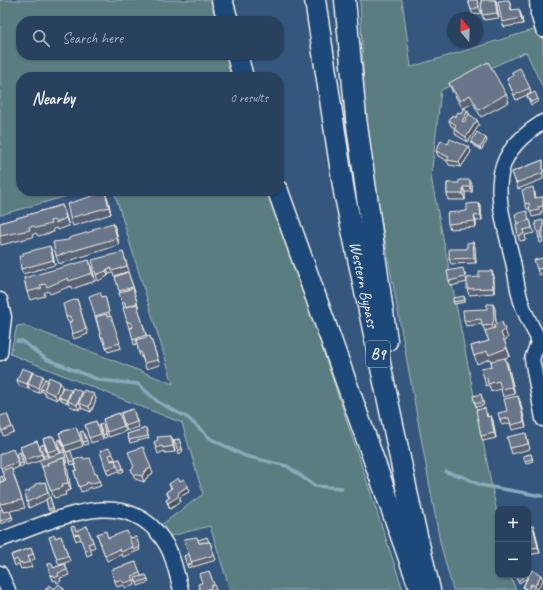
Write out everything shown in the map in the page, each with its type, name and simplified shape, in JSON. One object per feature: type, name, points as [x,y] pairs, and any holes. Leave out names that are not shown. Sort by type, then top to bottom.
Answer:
[{"type":"highway","points":[[222,0],[227,16]]},
{"type":"highway","name":"Western Bypass","points":[[315,0],[344,192],[412,515],[430,590]]},
{"type":"highway","points":[[345,0],[356,118],[412,515]]},
{"type":"highway","points":[[238,60],[242,72]]},
{"type":"highway","points":[[280,196],[420,590]]},
{"type":"street","points":[[537,0],[538,14],[543,30]]},
{"type":"street","points":[[543,122],[528,132],[507,155],[502,167],[500,181],[501,203],[520,300],[527,318],[541,340],[532,359],[543,419]]},
{"type":"street","points":[[0,300],[4,317],[0,353]]},
{"type":"street","points":[[0,540],[81,512],[104,509],[120,510],[138,515],[150,523],[168,547],[181,590]]},
{"type":"street","points":[[0,573],[8,590]]},
{"type":"green space","points":[[0,0],[215,0],[220,16],[16,16],[16,60],[231,60],[235,72],[16,72],[16,196],[67,196],[0,215]]},
{"type":"green space","points":[[360,0],[402,0],[411,67],[474,48],[483,48],[483,45],[536,29],[543,37],[543,88],[526,52],[441,90],[431,177],[496,506],[495,578],[511,578],[516,590],[453,590],[440,542],[380,213],[365,111]]},
{"type":"green space","points":[[116,196],[272,196],[403,590],[230,590],[210,526],[167,537],[161,525],[203,494],[182,423],[10,354],[17,326],[24,325],[173,384]]},
{"type":"building","points":[[468,0],[477,0],[479,7],[471,10]]},
{"type":"building","points":[[481,0],[495,0],[497,13],[483,15]]},
{"type":"building","points":[[509,0],[511,10],[519,9],[521,18],[502,22],[498,1]]},
{"type":"building","points":[[488,62],[506,94],[479,110],[470,95],[460,101],[449,83]]},
{"type":"building","points":[[520,68],[530,88],[514,95],[507,79],[513,76],[512,72]]},
{"type":"building","points":[[535,92],[538,99],[531,102],[527,96]]},
{"type":"building","points":[[464,108],[468,111],[462,121],[464,122],[469,114],[477,120],[466,137],[454,129],[456,125],[449,120],[452,115],[455,117],[458,112],[461,113]]},
{"type":"building","points":[[477,132],[486,138],[480,148],[471,142]]},
{"type":"building","points":[[450,139],[469,147],[459,162],[447,160],[449,157],[436,151],[441,140],[448,144]]},
{"type":"building","points":[[543,160],[543,173],[516,183],[512,172]]},
{"type":"building","points":[[459,180],[470,180],[470,187],[463,187],[463,194],[447,194],[447,183],[459,183]]},
{"type":"building","points":[[533,187],[535,198],[543,197],[543,206],[538,207],[539,210],[530,212],[529,203],[525,204],[522,190]]},
{"type":"building","points":[[92,196],[106,196],[109,207],[70,218],[67,204]]},
{"type":"building","points":[[479,203],[481,215],[474,216],[475,221],[448,224],[447,213],[467,211],[467,204]]},
{"type":"building","points":[[62,205],[66,218],[56,223],[54,220],[50,221],[51,224],[36,228],[34,226],[29,227],[30,230],[0,236],[0,223]]},
{"type":"building","points":[[527,211],[529,220],[517,224],[515,214]]},
{"type":"building","points":[[530,220],[532,228],[523,230],[524,234],[518,236],[516,224]]},
{"type":"building","points":[[543,220],[543,231],[540,232],[541,237],[539,238],[535,222]]},
{"type":"building","points":[[113,223],[117,238],[56,256],[53,242],[69,240],[69,238]]},
{"type":"building","points":[[473,242],[474,258],[449,259],[449,249],[467,249],[467,243]]},
{"type":"building","points":[[50,246],[53,260],[21,269],[19,256],[23,256],[23,253]]},
{"type":"building","points":[[123,252],[127,266],[112,271],[111,268],[107,269],[106,271],[96,275],[92,260]]},
{"type":"building","points":[[543,258],[543,268],[537,269],[534,260]]},
{"type":"building","points":[[89,260],[92,273],[69,281],[68,278],[47,287],[45,284],[40,285],[42,288],[27,292],[24,278]]},
{"type":"building","points":[[463,268],[465,277],[449,281],[447,271]]},
{"type":"building","points":[[479,271],[492,271],[493,288],[467,289],[467,278],[479,277]]},
{"type":"building","points":[[128,272],[133,287],[119,291],[115,277]]},
{"type":"building","points":[[133,288],[137,303],[126,307],[125,302],[122,303],[119,293]]},
{"type":"building","points":[[100,292],[102,297],[105,296],[109,312],[95,316],[89,296]]},
{"type":"building","points":[[464,296],[465,300],[453,302],[453,298]]},
{"type":"building","points":[[77,299],[86,329],[72,334],[69,323],[72,321],[70,316],[66,317],[63,304]]},
{"type":"building","points":[[137,304],[146,335],[133,340],[130,328],[133,327],[130,322],[127,322],[123,308]]},
{"type":"building","points":[[487,304],[493,304],[494,319],[492,325],[482,326],[481,319],[464,321],[463,310],[487,309]]},
{"type":"building","points":[[107,314],[107,317],[111,316],[120,343],[106,347],[103,337],[101,337],[96,317]]},
{"type":"building","points":[[502,322],[505,330],[501,333],[507,348],[489,355],[487,351],[474,356],[471,346],[489,341],[485,331],[495,328],[494,325]]},
{"type":"building","points":[[150,336],[158,360],[144,363],[141,352],[139,353],[136,340]]},
{"type":"building","points":[[505,358],[512,387],[501,389],[499,381],[488,384],[487,377],[484,378],[481,368],[492,366],[491,361]]},
{"type":"building","points":[[22,368],[32,372],[27,384],[17,380]]},
{"type":"building","points":[[33,372],[43,376],[38,388],[28,384]]},
{"type":"building","points":[[49,377],[60,382],[55,395],[44,390]]},
{"type":"building","points":[[45,379],[48,380],[44,390],[40,389]]},
{"type":"building","points":[[63,387],[71,390],[67,400],[59,397]]},
{"type":"building","points":[[73,388],[82,392],[77,405],[68,401]]},
{"type":"building","points":[[84,390],[94,394],[89,407],[79,403]]},
{"type":"building","points":[[481,394],[483,402],[475,404],[473,396]]},
{"type":"building","points":[[518,396],[524,422],[511,425],[509,418],[500,420],[498,413],[507,411],[504,399]]},
{"type":"building","points":[[485,408],[487,417],[491,416],[494,433],[481,436],[476,410]]},
{"type":"building","points":[[133,409],[137,422],[125,426],[121,413]]},
{"type":"building","points":[[119,413],[124,426],[107,432],[103,419]]},
{"type":"building","points":[[7,414],[12,427],[2,431],[0,426],[0,416]]},
{"type":"building","points":[[96,421],[101,434],[89,438],[85,425]]},
{"type":"building","points":[[103,424],[106,434],[103,435],[99,425]]},
{"type":"building","points":[[76,427],[81,440],[64,446],[59,433]]},
{"type":"building","points":[[146,428],[148,436],[129,440],[127,434]]},
{"type":"building","points":[[83,431],[87,441],[83,442],[80,432]]},
{"type":"building","points":[[526,433],[528,444],[510,448],[507,437]]},
{"type":"building","points":[[53,436],[58,449],[48,452],[43,439]]},
{"type":"building","points":[[171,436],[173,446],[163,448],[162,446],[156,448],[154,442],[158,440],[157,437]]},
{"type":"building","points":[[60,439],[64,450],[60,451],[57,441]]},
{"type":"building","points":[[179,439],[182,449],[178,451],[174,440]]},
{"type":"building","points":[[37,441],[42,454],[25,460],[20,447]]},
{"type":"building","points":[[44,444],[47,455],[43,456],[40,446]]},
{"type":"building","points":[[143,447],[151,468],[145,471],[142,476],[133,474],[131,469],[134,467],[128,452]]},
{"type":"building","points":[[109,448],[113,454],[109,455],[111,461],[115,460],[117,466],[106,470],[100,451]]},
{"type":"building","points":[[13,449],[18,462],[1,468],[0,454]]},
{"type":"building","points":[[71,451],[74,461],[70,462],[66,452]]},
{"type":"building","points":[[20,452],[23,463],[19,464],[16,454]]},
{"type":"building","points":[[64,452],[66,457],[47,463],[48,465],[42,467],[39,460]]},
{"type":"building","points":[[531,454],[532,459],[525,461],[523,456]]},
{"type":"building","points":[[83,457],[84,459],[90,458],[99,481],[89,484],[89,482],[79,487],[74,471],[77,470],[74,460]]},
{"type":"building","points":[[64,458],[68,483],[62,484],[63,487],[51,491],[42,467],[48,465],[47,463]]},
{"type":"building","points":[[120,459],[123,469],[119,470],[115,460]]},
{"type":"building","points":[[11,467],[22,500],[0,504],[0,482],[6,481],[2,471]]},
{"type":"building","points":[[2,476],[4,481],[0,482],[0,477]]},
{"type":"building","points":[[178,478],[180,481],[184,479],[188,486],[179,492],[178,497],[168,503],[166,500],[170,497],[166,492],[172,488],[169,484]]},
{"type":"building","points":[[45,482],[48,493],[27,502],[25,492],[30,491],[29,490],[35,486],[35,484]]},
{"type":"building","points":[[50,497],[53,508],[48,509],[46,499]]},
{"type":"building","points":[[2,509],[3,512],[10,511],[12,517],[0,521],[0,510]]},
{"type":"building","points":[[74,526],[76,531],[87,526],[93,542],[88,544],[90,549],[85,551],[79,534],[74,535],[71,527]]},
{"type":"building","points":[[531,526],[533,526],[538,547],[531,548],[531,542]]},
{"type":"building","points":[[106,531],[108,538],[127,531],[133,547],[121,552],[120,549],[105,556],[97,534]]},
{"type":"building","points":[[55,535],[55,538],[61,536],[68,556],[57,559],[49,537]]},
{"type":"building","points":[[136,537],[140,547],[134,550],[129,538]]},
{"type":"building","points":[[197,537],[199,543],[210,542],[214,555],[191,562],[184,539]]},
{"type":"building","points":[[207,537],[209,542],[199,543],[198,540]]},
{"type":"building","points":[[31,548],[33,554],[28,556],[30,562],[22,564],[22,562],[19,563],[17,559],[13,561],[11,555]]},
{"type":"building","points":[[189,554],[192,564],[187,565],[184,556]]},
{"type":"building","points":[[136,562],[140,573],[132,576],[134,580],[124,583],[121,580],[115,581],[111,570]]},
{"type":"building","points":[[52,563],[53,568],[65,564],[67,570],[58,573],[59,576],[51,576],[48,564]]},
{"type":"building","points":[[532,570],[541,575],[535,586],[531,584],[528,590],[523,587],[528,578],[531,578]]},
{"type":"building","points":[[209,571],[214,585],[211,586],[211,588],[200,590],[198,584],[202,583],[199,574]]},
{"type":"building","points":[[146,575],[148,579],[137,583],[135,578]]},
{"type":"building","points":[[59,584],[65,590],[45,590],[49,585],[54,589]]},
{"type":"waterway","points":[[17,341],[22,341],[46,359],[99,380],[138,384],[158,402],[188,418],[211,439],[245,456],[287,466],[315,486],[342,488]]},
{"type":"waterway","points":[[446,472],[464,477],[480,485],[542,496]]}]
